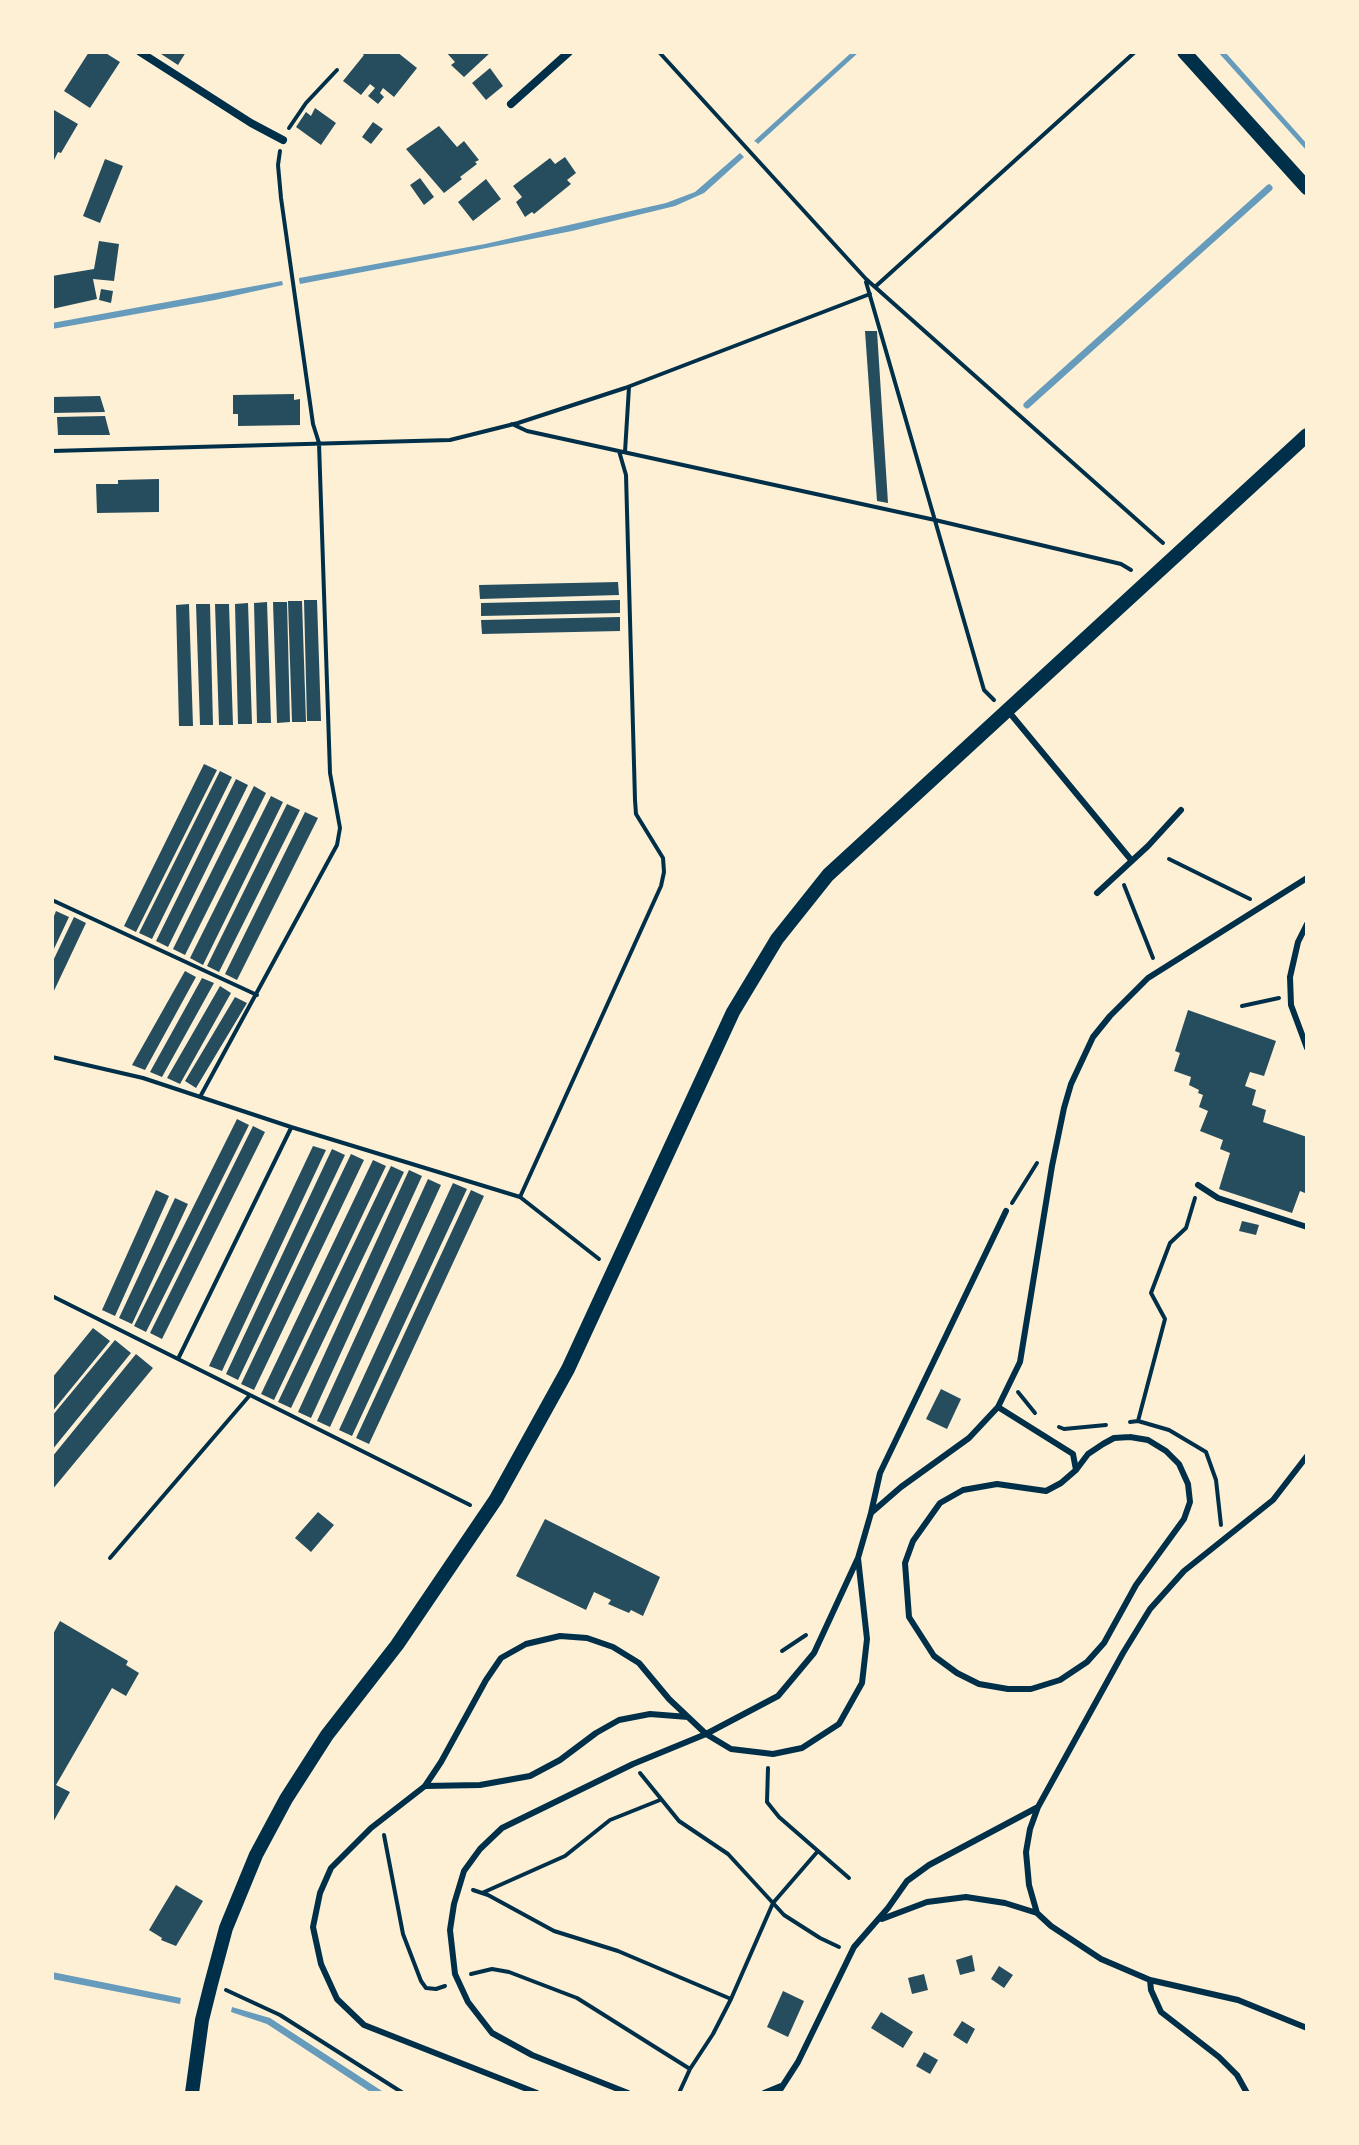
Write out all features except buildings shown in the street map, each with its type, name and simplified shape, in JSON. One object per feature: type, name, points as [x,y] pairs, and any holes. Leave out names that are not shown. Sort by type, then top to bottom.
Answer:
[{"type":"street","points":[[140,52],[283,140]]},
{"type":"street","points":[[511,104],[569,52]]},
{"type":"street","points":[[1184,52],[1307,188]]},
{"type":"street","points":[[192,2093],[202,2020],[226,1928],[256,1855],[286,1799],[327,1735],[397,1645],[486,1513],[568,1369],[733,1012],[759,965],[828,875],[1307,435]]},
{"type":"lane","points":[[1008,712],[1132,861]]},
{"type":"lane","points":[[1097,893],[1181,810]]},
{"type":"lane","points":[[871,1513],[901,1487],[969,1438],[998,1407],[1020,1362],[1052,1166],[1071,1084],[1093,1037],[1148,978],[1307,878]]},
{"type":"lane","points":[[1307,924],[1298,942],[1290,977],[1291,1005],[1307,1048]]},
{"type":"lane","points":[[1198,1185],[1218,1198],[1307,1227]]},
{"type":"lane","points":[[624,2092],[532,2055],[492,2033],[468,2002],[458,1980],[450,1930],[464,1871],[480,1849],[502,1828],[633,1764],[706,1734],[778,1696],[814,1653],[858,1558],[880,1473],[1006,1211]]},
{"type":"lane","points":[[998,1407],[1073,1454],[1076,1470]]},
{"type":"lane","points":[[1114,1438],[1148,1440],[1179,1464],[1188,1484],[1190,1502],[1184,1519],[1136,1585],[1104,1643],[1078,1668],[1060,1680],[1031,1689],[979,1684],[957,1673],[934,1656],[909,1617],[905,1563],[913,1541],[940,1503],[963,1490],[997,1484],[1046,1491],[1076,1470],[1088,1454],[1114,1438]]},
{"type":"lane","points":[[1037,1913],[1029,1885],[1026,1852],[1030,1829],[1038,1807],[1123,1653],[1150,1609],[1184,1571],[1273,1500],[1307,1456]]},
{"type":"lane","points":[[537,2093],[364,2025],[337,1999],[321,1964],[313,1927],[320,1893],[331,1868],[382,1819],[425,1786],[501,1658],[526,1644],[560,1636],[587,1638],[613,1647],[639,1663],[706,1734],[731,1749],[769,1753],[802,1748],[839,1724],[862,1683],[867,1639],[858,1558]]},
{"type":"lane","points":[[425,1786],[480,1785],[530,1776],[560,1760],[619,1720],[650,1714],[688,1717]]},
{"type":"lane","points":[[764,2093],[780,2089],[798,2062],[852,1952],[907,1881],[1038,1807]]},
{"type":"lane","points":[[878,1920],[927,1902],[966,1897],[1005,1903],[1037,1913],[1101,1959],[1150,1980],[1238,2000],[1307,2028]]},
{"type":"lane","points":[[1150,1980],[1161,2012],[1219,2057],[1237,2075],[1247,2093]]},
{"type":"path","points":[[659,52],[866,279],[1163,543]]},
{"type":"path","points":[[875,287],[1135,52]]},
{"type":"path","points":[[200,1097],[337,845],[340,828],[330,773],[319,443],[313,424],[278,165],[283,140],[306,103],[337,70]]},
{"type":"path","points":[[866,279],[984,690],[1008,712]]},
{"type":"path","points":[[52,451],[450,440],[629,387],[870,294]]},
{"type":"path","points":[[520,1197],[661,886],[664,872],[663,858],[636,814],[626,475],[622,451],[629,387]]},
{"type":"path","points":[[512,424],[527,431],[935,520],[1121,564],[1131,570]]},
{"type":"path","points":[[1169,859],[1263,906]]},
{"type":"path","points":[[1124,885],[1158,972]]},
{"type":"path","points":[[52,900],[257,995]]},
{"type":"path","points":[[1242,1006],[1291,996]]},
{"type":"path","points":[[52,1057],[143,1078],[520,1197],[601,1260]]},
{"type":"path","points":[[178,1359],[291,1127]]},
{"type":"path","points":[[1006,1211],[1039,1160]]},
{"type":"path","points":[[1138,1421],[1165,1319],[1151,1293],[1170,1243],[1186,1228],[1198,1185]]},
{"type":"path","points":[[52,1296],[486,1513]]},
{"type":"path","points":[[110,1558],[250,1395]]},
{"type":"path","points":[[782,1651],[817,1627],[825,1626]]},
{"type":"path","points":[[769,1753],[767,1802],[779,1817],[849,1878]]},
{"type":"path","points":[[633,1764],[660,1800],[703,1839],[728,1854],[784,1915],[820,1938],[852,1952]]},
{"type":"path","points":[[482,1893],[565,1856],[610,1820],[660,1800]]},
{"type":"path","points":[[382,1819],[403,1934],[426,1988],[436,1989],[492,1969],[523,1977],[577,1998],[690,2069]]},
{"type":"path","points":[[679,2093],[731,1999],[773,1903],[818,1851]]},
{"type":"path","points":[[459,1886],[482,1893],[554,1931],[618,1951],[731,1999]]},
{"type":"path","points":[[211,1984],[243,1995],[280,2015],[403,2093]]},
{"type":"water","points":[[852,52],[859,52],[758,144],[754,141]]},
{"type":"water","points":[[1218,52],[1225,52],[1307,144],[1307,151]]},
{"type":"water","points":[[740,153],[744,157],[704,193],[675,206],[572,231],[300,284],[299,278],[485,244],[666,203],[695,192]]},
{"type":"water","points":[[282,281],[283,285],[215,300],[52,329],[52,323]]},
{"type":"water","points":[[52,1972],[181,1998],[180,2004],[52,1979]]},
{"type":"water","points":[[232,2007],[270,2018],[385,2093],[372,2093],[267,2024],[231,2012]]},
{"type":"waterway","points":[[1027,405],[1269,188]]}]
